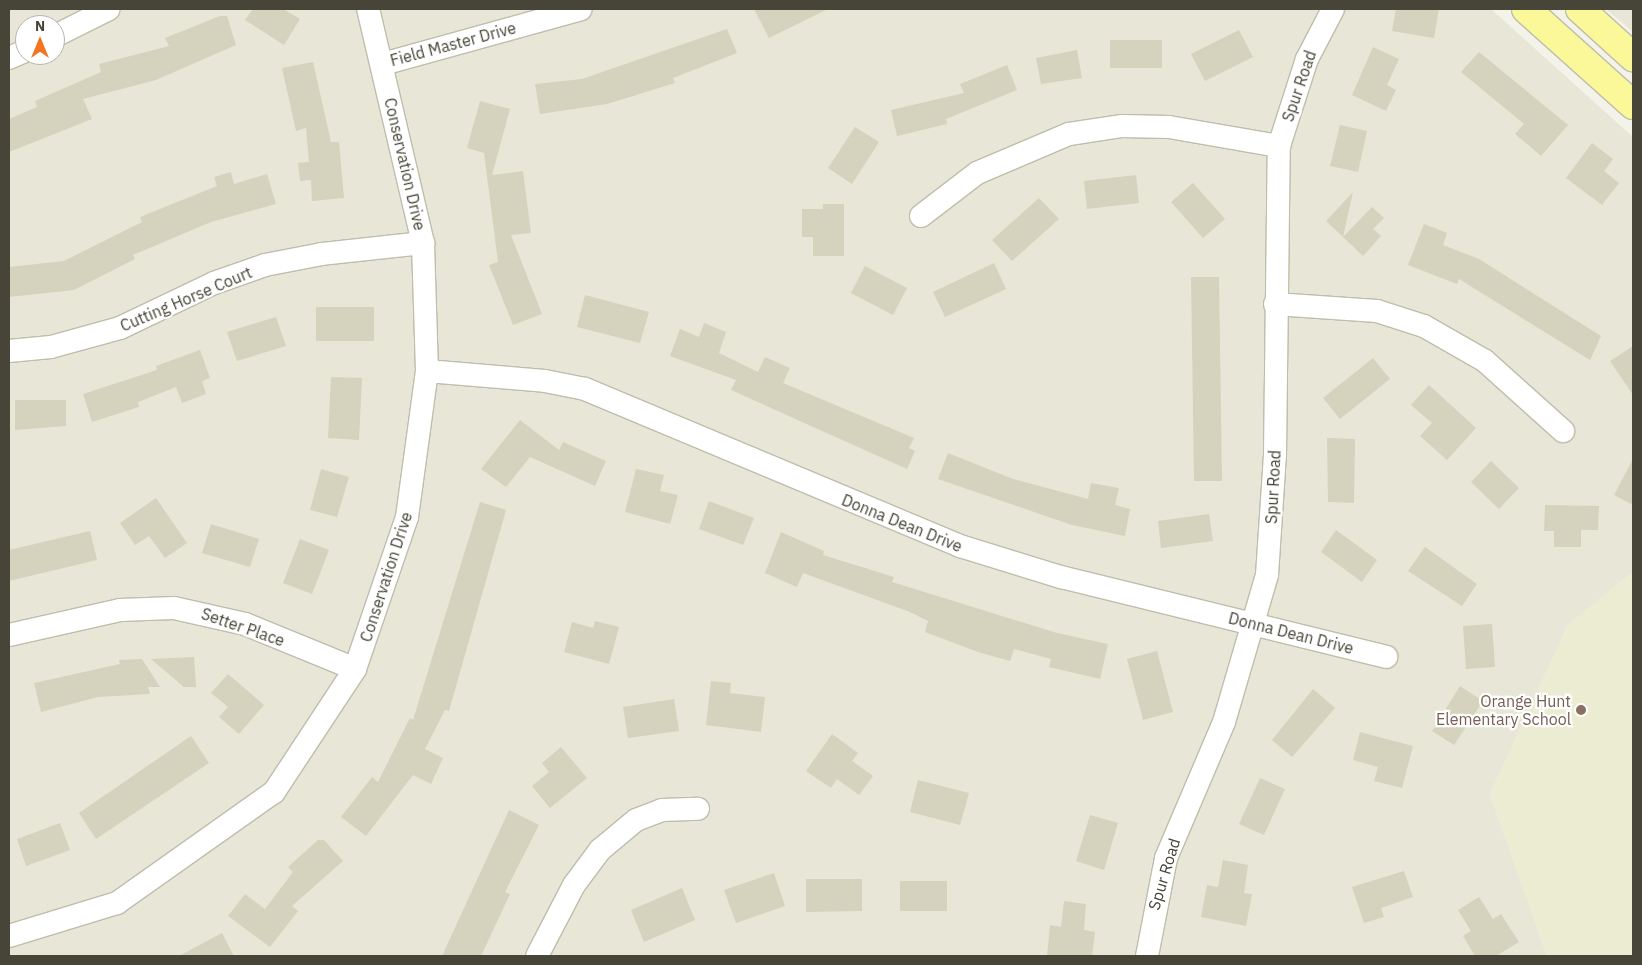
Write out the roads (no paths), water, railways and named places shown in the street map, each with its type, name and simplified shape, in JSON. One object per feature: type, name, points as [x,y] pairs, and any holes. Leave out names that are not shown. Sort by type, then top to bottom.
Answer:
[{"type":"main road","points":[[1526,9],[1633,105]]},
{"type":"main road","points":[[1580,9],[1633,57]]},
{"type":"street","points":[[65,31],[110,9]]},
{"type":"street","name":"Conservation Drive","points":[[9,936],[117,903],[274,792],[355,669],[407,518],[428,371],[423,243],[383,64],[368,9]]},
{"type":"street","name":"Field Master Drive","points":[[383,64],[581,9]]},
{"type":"street","name":"Spur Road","points":[[1147,956],[1155,897],[1166,858],[1224,722],[1267,575],[1273,518],[1279,146],[1307,59],[1333,9]]},
{"type":"street","points":[[921,216],[978,173],[1069,134],[1122,126],[1169,127],[1279,146]]},
{"type":"street","name":"Cutting Horse Court","points":[[9,351],[51,347],[120,328],[214,283],[265,265],[322,254],[423,243]]},
{"type":"street","points":[[1275,304],[1377,311],[1424,326],[1485,362],[1563,430]]},
{"type":"street","name":"Donna Dean Drive","points":[[428,371],[545,381],[585,389],[960,546],[1061,577],[1386,657]]},
{"type":"street","name":"Setter Place","points":[[9,635],[120,610],[174,608],[245,624],[355,669]]},
{"type":"street","points":[[537,956],[574,885],[600,850],[636,820],[662,810],[698,809]]},
{"type":"place","name":"Orange Hunt Elementary School","points":[[1581,710]]}]
